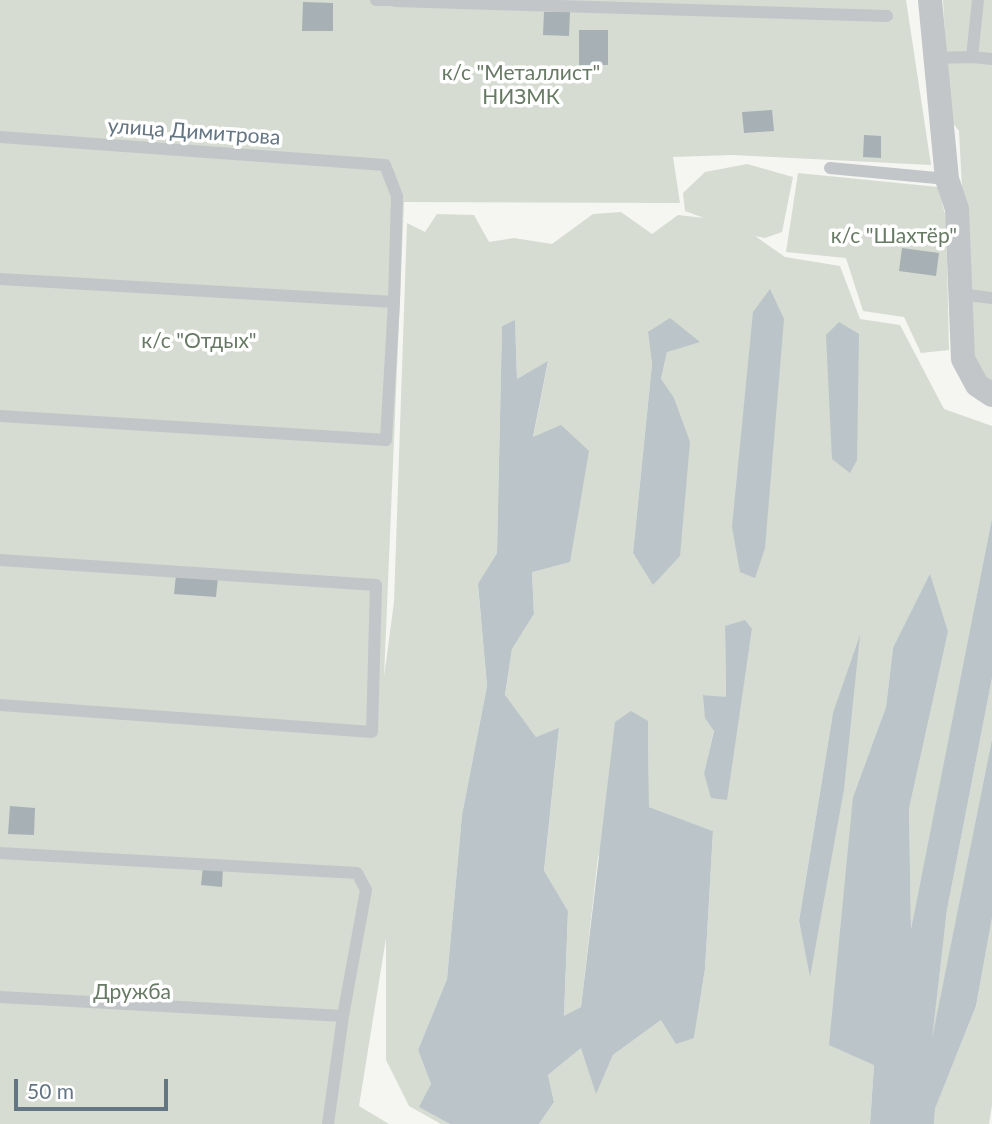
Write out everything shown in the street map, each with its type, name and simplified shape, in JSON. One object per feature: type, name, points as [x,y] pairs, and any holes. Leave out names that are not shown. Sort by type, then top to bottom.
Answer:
[{"type":"street","points":[[930,0],[947,179],[957,209],[963,359],[977,385],[992,395]]},
{"type":"lane","points":[[376,0],[887,16]]},
{"type":"lane","points":[[972,57],[978,0]]},
{"type":"lane","points":[[936,58],[992,59]]},
{"type":"lane","name":"улица Димитрова","points":[[0,137],[385,165],[397,196],[394,302]]},
{"type":"lane","points":[[830,168],[947,179]]},
{"type":"lane","points":[[0,279],[394,302],[386,440],[0,416]]},
{"type":"lane","points":[[960,295],[992,298]]},
{"type":"lane","points":[[0,560],[376,585],[372,732],[0,705]]},
{"type":"lane","points":[[0,853],[357,873],[366,890],[343,1016],[328,1124]]},
{"type":"lane","points":[[0,997],[343,1016]]},
{"type":"green space","points":[[0,0],[906,0],[931,165],[733,155],[673,157],[680,203],[404,202],[384,677],[394,602],[407,223],[425,232],[437,214],[474,215],[489,242],[514,238],[552,244],[593,214],[621,212],[652,234],[678,215],[704,218],[685,211],[683,193],[705,172],[747,164],[793,177],[782,232],[765,238],[755,236],[785,257],[840,266],[860,319],[900,325],[944,409],[992,426],[992,518],[911,934],[909,809],[948,632],[893,648],[886,707],[853,797],[874,1065],[870,1124],[539,1124],[554,1102],[548,1075],[582,1047],[596,1093],[613,1055],[661,1020],[694,1038],[705,969],[713,831],[649,807],[648,721],[598,857],[581,1007],[564,1017],[568,911],[544,872],[559,729],[536,737],[505,696],[512,649],[534,614],[533,438],[548,362],[517,379],[515,321],[502,326],[497,553],[478,585],[487,686],[462,815],[447,979],[418,1050],[431,1084],[420,1107],[450,1124],[441,1124],[409,1106],[386,1060],[386,938],[359,1106],[389,1124],[0,1124]],"holes":[[[648,332],[667,352],[661,379],[653,584],[633,553],[652,364]],[[725,626],[752,629],[726,800],[704,773],[714,730],[704,695],[726,698]],[[833,713],[810,975],[799,921]]]},
{"type":"green space","points":[[943,0],[992,0],[992,388],[971,359],[959,131],[950,119]]},
{"type":"green space","name":"к/с \"Шахтёр\"","points":[[798,173],[938,187],[946,218],[949,350],[921,353],[904,317],[863,311],[846,258],[786,252]]},
{"type":"green space","points":[[992,678],[992,739],[930,1052],[947,910]]},
{"type":"green space","points":[[992,918],[992,1105],[989,1124],[934,1124],[935,1109],[976,1006]]},
{"type":"shaded area","points":[[770,289],[784,319],[765,548],[755,578],[740,572],[732,527],[753,312]]},
{"type":"shaded area","points":[[670,318],[700,342],[667,352],[661,379],[674,398],[690,442],[680,556],[653,585],[633,553],[652,364],[648,332]]},
{"type":"shaded area","points":[[515,320],[517,379],[548,361],[533,437],[561,425],[589,451],[570,562],[532,572],[534,614],[512,649],[505,695],[536,737],[559,728],[544,871],[568,911],[564,1016],[581,1007],[615,722],[631,711],[648,721],[649,807],[713,831],[705,969],[694,1038],[676,1044],[661,1020],[613,1055],[596,1094],[581,1048],[548,1075],[554,1102],[539,1124],[450,1124],[419,1107],[431,1084],[418,1050],[447,979],[462,815],[487,686],[478,584],[497,553],[502,326]]},
{"type":"shaded area","points":[[839,322],[859,334],[857,460],[850,473],[832,459],[826,335]]},
{"type":"shaded area","points":[[992,518],[992,678],[947,910],[932,1039],[992,739],[992,918],[976,1006],[935,1109],[934,1124],[870,1124],[874,1065],[829,1045],[853,797],[886,707],[893,648],[930,574],[948,632],[909,809],[911,930]]},
{"type":"shaded area","points":[[745,620],[752,629],[727,800],[711,798],[704,773],[714,731],[705,718],[703,695],[726,697],[725,626]]},
{"type":"shaded area","points":[[860,635],[844,789],[810,977],[799,921],[833,713]]},
{"type":"building","points":[[303,2],[333,3],[333,31],[302,31]]},
{"type":"building","points":[[544,12],[570,12],[569,36],[543,35]]},
{"type":"building","points":[[579,30],[608,30],[608,65],[579,65]]},
{"type":"building","points":[[772,110],[774,131],[744,133],[742,112]]},
{"type":"building","points":[[864,135],[881,136],[881,158],[863,157]]},
{"type":"building","points":[[902,248],[939,253],[936,276],[899,271]]},
{"type":"building","points":[[176,575],[218,577],[216,597],[174,594]]},
{"type":"building","points":[[10,806],[35,808],[34,835],[8,834]]},
{"type":"building","points":[[203,866],[223,868],[222,887],[201,885]]},
{"type":"park label","name":"к/с \"Металлист\" НИЗМК","points":[[521,85]]},
{"type":"park label","name":"к/с \"Отдых\"","points":[[199,341]]},
{"type":"park label","name":"Дружба","points":[[132,992]]}]
